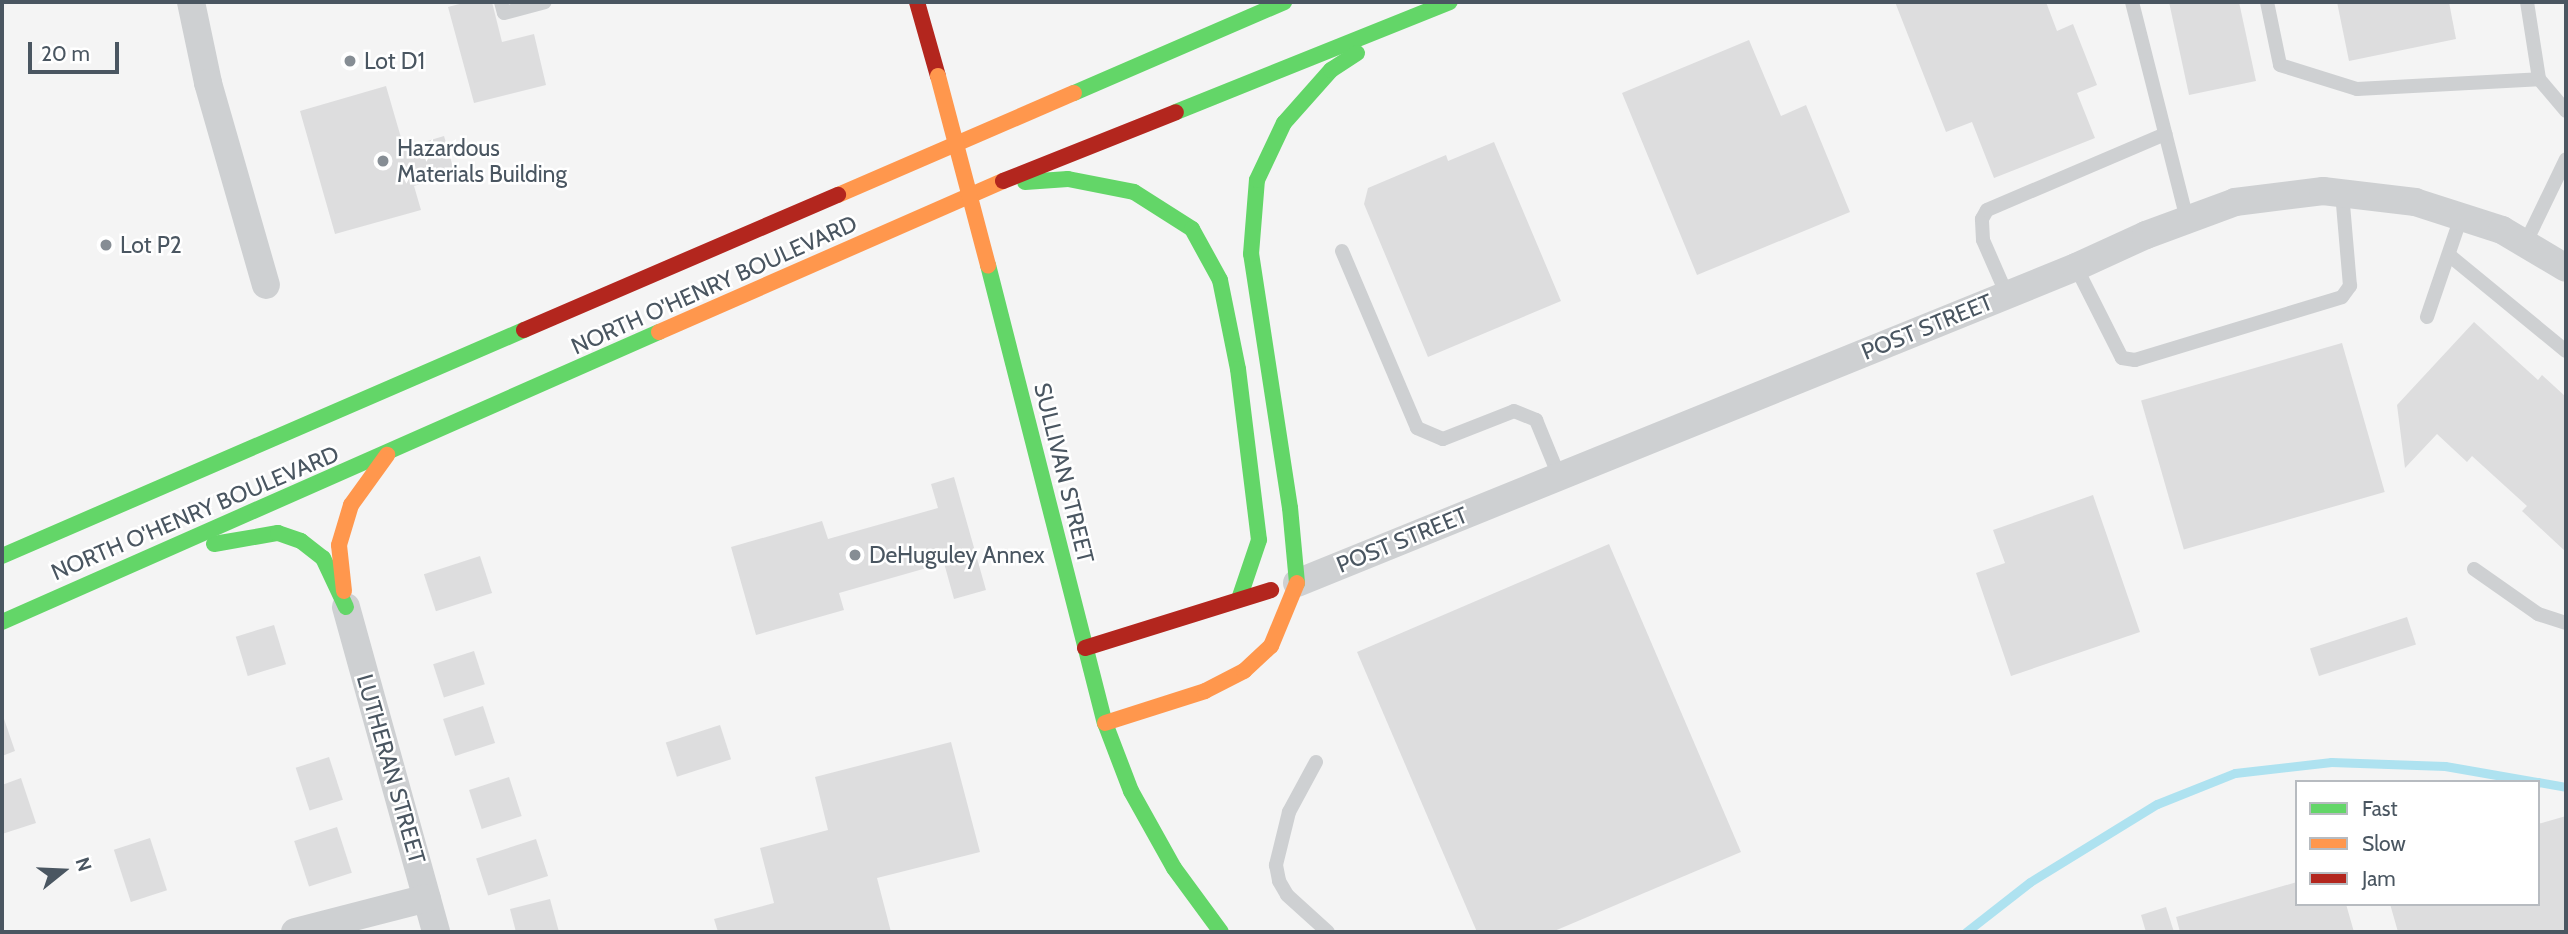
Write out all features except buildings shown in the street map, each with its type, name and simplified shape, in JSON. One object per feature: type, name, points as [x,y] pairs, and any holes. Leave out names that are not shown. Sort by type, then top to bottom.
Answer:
[{"type":"main road","name":"SULLIVAN STREET","points":[[917,2],[988,265],[1105,723],[1131,791],[1174,868],[1221,932]]},
{"type":"main road","name":"NORTH O'HENRY BOULEVARD","points":[[2,556],[1284,2]]},
{"type":"main road","name":"NORTH O'HENRY BOULEVARD","points":[[2,622],[998,183],[1450,2]]},
{"type":"main road","points":[[1105,723],[1205,691],[1244,671],[1270,646],[1297,583],[1290,508],[1251,254],[1257,180],[1284,123],[1331,70],[1403,22]]},
{"type":"main road","points":[[998,183],[1068,179],[1134,192],[1192,229],[1220,280],[1241,395],[1259,540],[1239,599]]},
{"type":"main road","points":[[346,607],[339,545],[351,505],[388,454]]},
{"type":"main road","points":[[176,544],[229,543],[278,533],[301,541],[323,558],[346,607]]},
{"type":"main road","name":"POST STREET","points":[[1084,648],[1297,583]]},
{"type":"street","points":[[191,2],[208,83],[266,285]]},
{"type":"street","name":"POST STREET","points":[[1297,583],[2235,202],[2323,191],[2414,202],[2502,230],[2566,268]]},
{"type":"street","name":"LUTHERAN STREET","points":[[346,607],[436,932]]},
{"type":"street","points":[[295,932],[427,898]]},
{"type":"lane","points":[[500,2],[504,13],[545,2]]},
{"type":"lane","points":[[2132,2],[2187,220]]},
{"type":"lane","points":[[2267,2],[2280,65],[2357,89],[2539,79]]},
{"type":"lane","points":[[2527,2],[2539,79],[2566,111]]},
{"type":"lane","points":[[2007,295],[1983,240],[1982,219],[1987,211],[2165,134]]},
{"type":"lane","points":[[2525,244],[2566,159]]},
{"type":"lane","points":[[2076,267],[2122,358],[2135,360],[2342,297],[2350,286],[2342,193]]},
{"type":"lane","points":[[2427,317],[2461,217]]},
{"type":"lane","points":[[1342,251],[1417,429],[1443,439],[1514,411],[1536,420],[1559,477]]},
{"type":"lane","points":[[2449,255],[2566,351]]},
{"type":"lane","points":[[2473,569],[2538,614],[2566,623]]},
{"type":"lane","points":[[1316,762],[1289,812],[1276,865],[1279,881],[1287,895],[1328,932]]},
{"type":"waterway","points":[[1966,932],[2030,882],[2157,804],[2235,773],[2331,762],[2445,766],[2526,780]]},
{"type":"waterway","points":[[2540,782],[2566,787]]},
{"type":"traffic: fast","points":[[1074,93],[1284,2]]},
{"type":"traffic: fast","points":[[1176,112],[1450,2]]},
{"type":"traffic: fast","points":[[1297,583],[1290,508],[1251,254],[1257,180],[1284,123],[1331,70],[1357,53]]},
{"type":"traffic: fast","points":[[1025,182],[1068,179],[1134,192],[1192,229],[1220,280],[1238,369],[1259,540],[1239,599]]},
{"type":"traffic: fast","points":[[988,265],[1105,723],[1131,791],[1174,868],[1221,932]]},
{"type":"traffic: fast","points":[[2,556],[524,330]]},
{"type":"traffic: fast","points":[[2,622],[659,332]]},
{"type":"traffic: fast","points":[[214,544],[278,533],[301,541],[323,558],[346,607]]},
{"type":"traffic: slow","points":[[938,76],[988,265]]},
{"type":"traffic: slow","points":[[838,195],[1074,93]]},
{"type":"traffic: slow","points":[[659,332],[1003,181]]},
{"type":"traffic: slow","points":[[344,591],[339,545],[351,505],[387,455]]},
{"type":"traffic: slow","points":[[1105,723],[1205,691],[1244,671],[1271,646],[1297,583]]},
{"type":"traffic: jam","points":[[917,2],[938,76]]},
{"type":"traffic: jam","points":[[1003,181],[1176,112]]},
{"type":"traffic: jam","points":[[524,330],[838,195]]},
{"type":"traffic: jam","points":[[1085,648],[1271,590]]},
{"type":"place","name":"Lot D1","points":[[350,61]]},
{"type":"place","name":"Hazardous Materials Building","points":[[383,161]]},
{"type":"place","name":"Lot P2","points":[[106,245]]},
{"type":"place","name":"DeHuguley Annex","points":[[855,555]]}]
